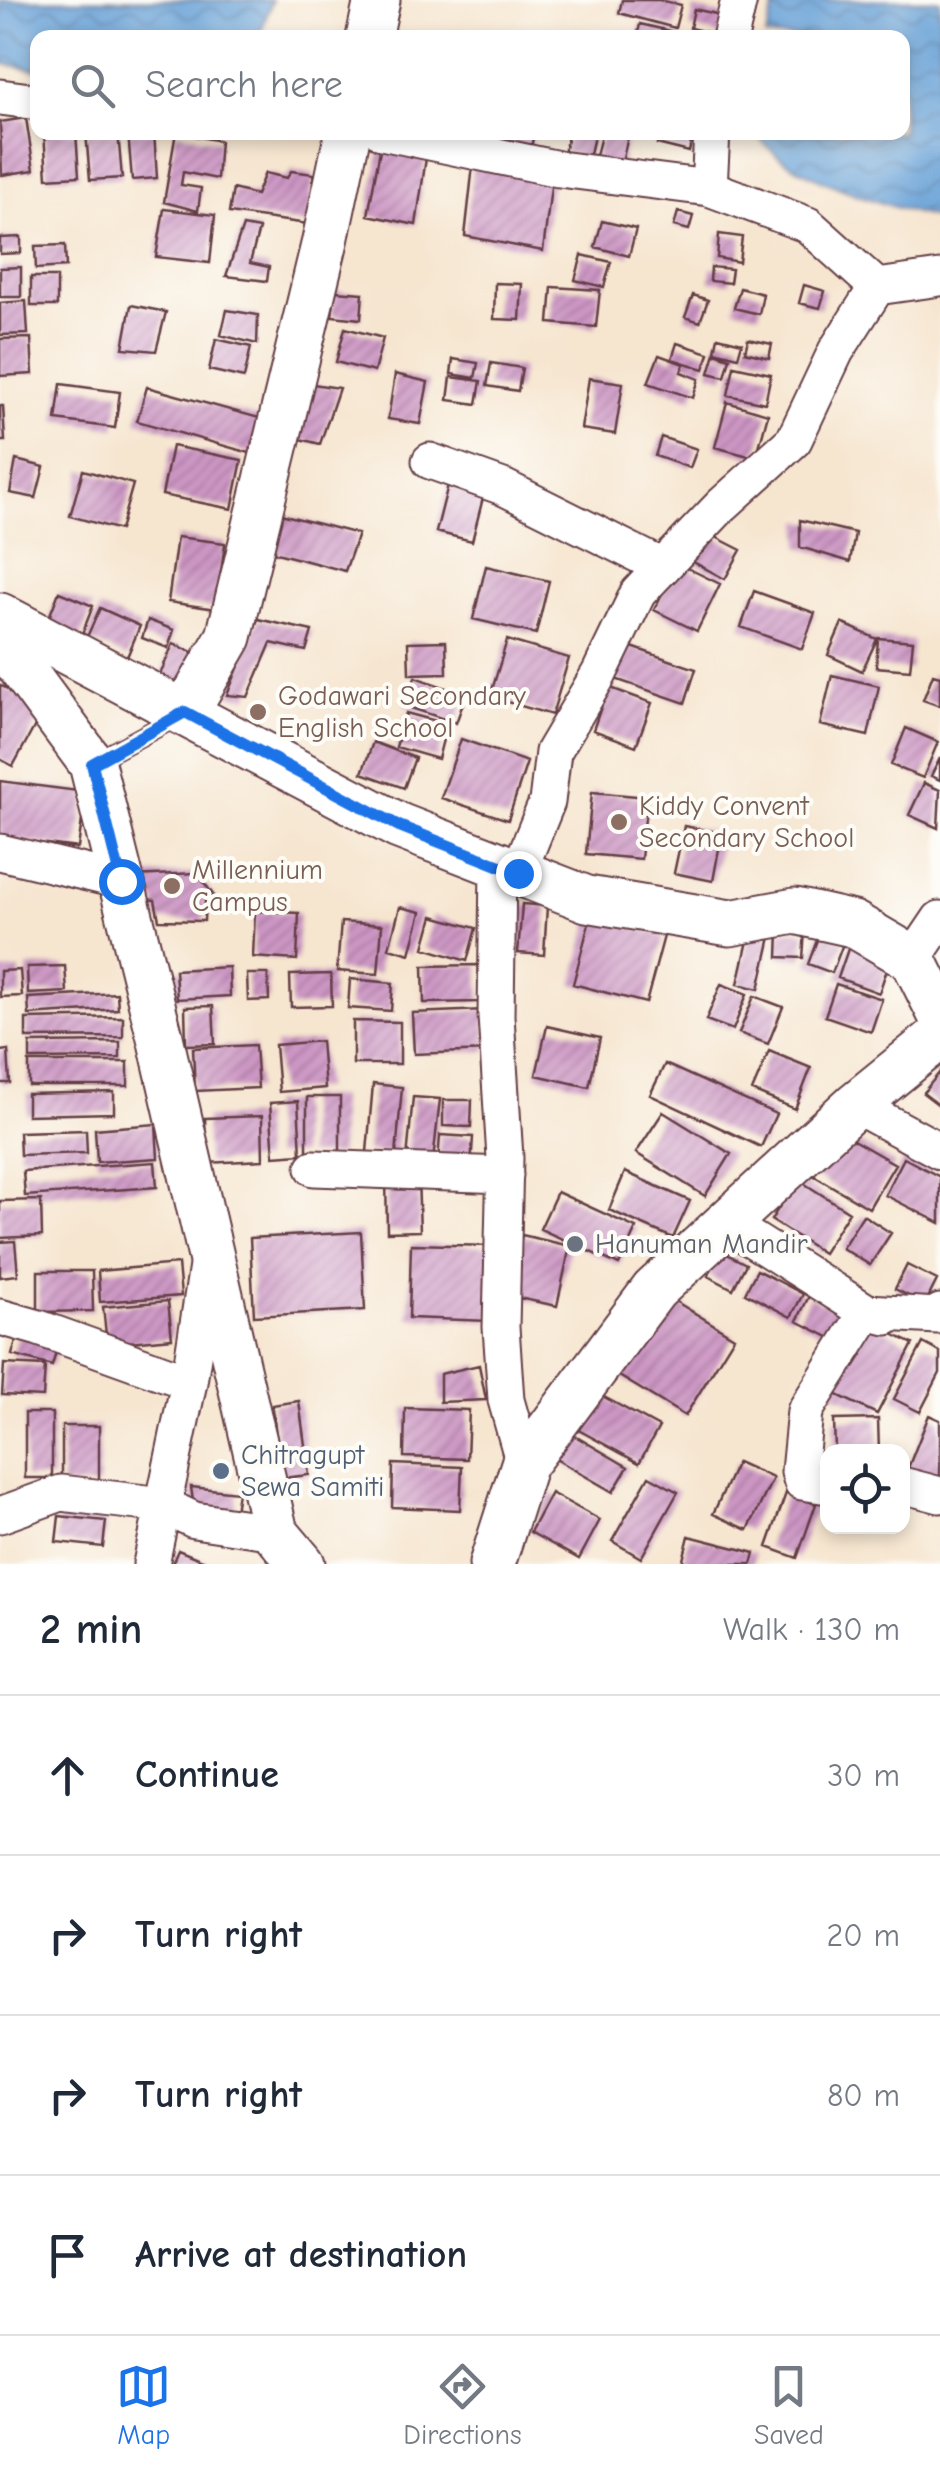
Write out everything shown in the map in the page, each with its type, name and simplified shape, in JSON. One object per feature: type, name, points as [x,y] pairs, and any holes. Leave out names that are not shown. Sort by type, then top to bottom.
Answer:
[{"type":"street","points":[[371,30],[377,0]]},
{"type":"street","points":[[732,30],[738,0]]},
{"type":"street","points":[[0,97],[30,101]]},
{"type":"street","points":[[185,712],[229,637],[346,140]]},
{"type":"street","points":[[420,140],[559,169],[709,188],[808,225],[878,287]]},
{"type":"street","points":[[709,188],[712,140]]},
{"type":"street","points":[[524,1464],[506,1400],[501,1327],[505,1175],[496,1016],[508,869],[546,802],[553,752],[599,674],[638,593],[721,506],[794,440],[836,351],[878,287],[940,278]]},
{"type":"street","points":[[430,461],[503,488],[663,567]]},
{"type":"street","points":[[0,616],[399,826],[586,899],[730,923],[795,912],[853,924],[912,959],[940,1013]]},
{"type":"street","points":[[0,639],[92,764],[209,1255],[288,1548]]},
{"type":"street","points":[[0,852],[121,881]]},
{"type":"street","points":[[912,959],[940,919]]},
{"type":"street","points":[[492,1564],[524,1464],[654,1290],[855,1105],[940,1036]]},
{"type":"street","points":[[855,1105],[940,1151]]},
{"type":"street","points":[[314,1168],[505,1175]]},
{"type":"street","points":[[725,1222],[867,1312],[940,1332]]},
{"type":"street","points":[[151,1564],[190,1382],[209,1255]]},
{"type":"street","points":[[867,1312],[938,1316],[940,1312]]},
{"type":"street","points":[[820,1485],[802,1482],[798,1472],[805,1411],[867,1312]]},
{"type":"street","points":[[0,1317],[190,1382]]},
{"type":"street","points":[[910,1487],[940,1494]]},
{"type":"street","points":[[0,1515],[61,1493],[163,1505],[194,1520],[288,1548]]},
{"type":"lane","points":[[92,764],[185,712]]},
{"type":"water","points":[[0,0],[272,0],[261,30],[30,30],[30,69],[0,63]]},
{"type":"water","points":[[776,0],[940,0],[940,219],[867,198],[812,176],[788,163],[763,140],[910,140],[910,30],[768,30]]},
{"type":"building","points":[[622,0],[659,0],[681,5],[675,28],[619,13]]},
{"type":"building","points":[[694,9],[725,16],[721,30],[690,28]]},
{"type":"building","points":[[640,24],[666,30],[639,30]]},
{"type":"building","points":[[26,118],[34,170],[2,175],[0,122]]},
{"type":"building","points":[[45,140],[77,140],[79,176],[47,178]]},
{"type":"building","points":[[87,140],[119,140],[122,178],[90,180]]},
{"type":"building","points":[[129,140],[155,140],[157,178],[132,180]]},
{"type":"building","points":[[175,140],[220,141],[217,179],[183,172],[181,185],[201,188],[198,211],[164,202]]},
{"type":"building","points":[[507,140],[533,140],[530,154],[505,149]]},
{"type":"building","points":[[567,140],[593,140],[589,158],[564,152]]},
{"type":"building","points":[[600,140],[627,140],[619,174],[593,167]]},
{"type":"building","points":[[658,140],[691,140],[689,152],[657,144]]},
{"type":"building","points":[[381,144],[426,158],[416,225],[368,215]]},
{"type":"building","points":[[473,165],[552,179],[543,251],[465,236]]},
{"type":"building","points":[[291,171],[314,174],[308,224],[229,213],[233,189],[256,195],[265,173],[287,178]]},
{"type":"building","points":[[164,209],[215,215],[210,263],[156,257]]},
{"type":"building","points":[[678,212],[693,216],[689,230],[674,226]]},
{"type":"building","points":[[602,221],[636,229],[629,256],[595,247]]},
{"type":"building","points":[[243,226],[259,229],[250,263],[269,267],[267,281],[226,276]]},
{"type":"building","points":[[719,234],[742,237],[739,262],[717,258]]},
{"type":"building","points":[[21,237],[21,253],[0,254],[0,238]]},
{"type":"building","points":[[65,245],[66,267],[36,269],[35,246]]},
{"type":"building","points":[[582,255],[611,262],[604,287],[575,280]]},
{"type":"building","points":[[21,267],[21,297],[0,297],[0,268]]},
{"type":"building","points":[[711,267],[732,269],[730,283],[710,281]]},
{"type":"building","points":[[31,277],[57,277],[57,306],[31,306]]},
{"type":"building","points":[[495,283],[522,284],[520,320],[494,319]]},
{"type":"building","points":[[804,285],[825,291],[820,308],[799,303]]},
{"type":"building","points":[[552,287],[600,290],[596,327],[549,323]]},
{"type":"building","points":[[740,288],[763,294],[759,314],[734,308]]},
{"type":"building","points":[[335,291],[363,293],[361,319],[332,316]]},
{"type":"building","points":[[693,295],[708,300],[700,322],[685,317]]},
{"type":"building","points":[[26,301],[28,334],[0,335],[0,303]]},
{"type":"building","points":[[131,305],[166,312],[156,351],[123,348]]},
{"type":"building","points":[[227,310],[258,315],[257,344],[221,335]]},
{"type":"building","points":[[345,328],[383,338],[374,372],[336,362]]},
{"type":"building","points":[[718,337],[742,343],[738,357],[715,351]]},
{"type":"building","points":[[31,338],[33,374],[0,376],[0,339]]},
{"type":"building","points":[[216,339],[251,347],[244,378],[209,370]]},
{"type":"building","points":[[748,339],[772,344],[769,358],[745,352]]},
{"type":"building","points":[[677,343],[709,353],[704,369],[672,359]]},
{"type":"building","points":[[715,353],[730,358],[725,377],[709,373]]},
{"type":"building","points":[[659,355],[684,364],[681,372],[699,379],[693,398],[648,383]]},
{"type":"building","points":[[453,359],[478,363],[475,378],[451,374]]},
{"type":"building","points":[[491,363],[522,368],[518,391],[487,386]]},
{"type":"building","points":[[734,366],[771,374],[765,403],[728,395]]},
{"type":"building","points":[[395,374],[428,382],[420,424],[388,419]]},
{"type":"building","points":[[451,377],[481,381],[477,404],[448,400]]},
{"type":"building","points":[[589,378],[623,383],[615,434],[581,429]]},
{"type":"building","points":[[61,384],[120,392],[115,428],[56,420]]},
{"type":"building","points":[[313,384],[339,388],[320,444],[292,437]]},
{"type":"building","points":[[147,387],[263,419],[253,454],[137,421]]},
{"type":"building","points":[[727,402],[768,414],[756,458],[715,447]]},
{"type":"building","points":[[3,406],[5,441],[0,441]]},
{"type":"building","points":[[661,437],[697,449],[690,468],[655,456]]},
{"type":"building","points":[[172,446],[242,460],[232,509],[162,495]]},
{"type":"building","points":[[16,460],[44,467],[36,498],[10,493]]},
{"type":"building","points":[[83,470],[133,484],[120,530],[70,516]]},
{"type":"building","points":[[449,481],[485,490],[472,541],[436,532]]},
{"type":"building","points":[[277,513],[358,534],[345,571],[269,551]]},
{"type":"building","points":[[800,520],[855,533],[850,562],[800,547]]},
{"type":"building","points":[[704,531],[741,550],[725,579],[688,559]]},
{"type":"building","points":[[177,537],[225,543],[216,609],[168,602]]},
{"type":"building","points":[[677,563],[720,584],[697,631],[654,610]]},
{"type":"building","points":[[486,566],[549,581],[536,634],[473,619]]},
{"type":"building","points":[[754,591],[815,613],[802,649],[741,627]]},
{"type":"building","points":[[59,592],[93,606],[80,639],[46,625]]},
{"type":"building","points":[[100,608],[140,626],[127,657],[86,639]]},
{"type":"building","points":[[258,619],[312,631],[306,651],[271,643],[248,697],[227,695]]},
{"type":"building","points":[[148,620],[174,630],[168,648],[142,638]]},
{"type":"building","points":[[842,623],[877,639],[862,671],[828,655]]},
{"type":"building","points":[[878,638],[913,641],[910,670],[876,667]]},
{"type":"building","points":[[507,640],[569,658],[552,715],[490,697]]},
{"type":"building","points":[[446,641],[447,673],[409,674],[408,642]]},
{"type":"building","points":[[173,644],[207,658],[195,689],[156,684]]},
{"type":"building","points":[[626,645],[696,669],[685,703],[615,679]]},
{"type":"building","points":[[933,674],[940,676],[940,706],[923,700]]},
{"type":"building","points":[[832,675],[879,686],[868,736],[820,725]]},
{"type":"building","points":[[415,677],[466,695],[456,723],[405,706]]},
{"type":"building","points":[[0,685],[44,709],[13,766],[0,759]]},
{"type":"building","points":[[608,687],[652,703],[636,746],[593,730]]},
{"type":"building","points":[[406,713],[447,724],[438,759],[396,747]]},
{"type":"building","points":[[906,728],[938,742],[923,778],[891,765]]},
{"type":"building","points":[[461,739],[527,762],[508,820],[441,798]]},
{"type":"building","points":[[373,742],[415,758],[404,788],[362,773]]},
{"type":"building","points":[[940,758],[940,780],[931,776]]},
{"type":"building","points":[[0,781],[86,792],[78,848],[0,838]]},
{"type":"building","points":[[924,783],[940,790],[938,828],[909,815]]},
{"type":"building","points":[[592,792],[647,797],[641,859],[586,854]]},
{"type":"building","points":[[684,826],[722,833],[713,881],[674,873]]},
{"type":"building","points":[[197,873],[214,896],[205,898],[204,921],[159,920],[155,900],[135,898],[132,876]]},
{"type":"building","points":[[522,904],[547,906],[544,955],[518,953]]},
{"type":"building","points":[[400,907],[421,912],[410,954],[389,948]]},
{"type":"building","points":[[255,911],[299,913],[297,960],[253,957]]},
{"type":"building","points":[[433,916],[476,928],[467,961],[424,948]]},
{"type":"building","points":[[591,916],[664,936],[646,1003],[573,984]]},
{"type":"building","points":[[341,922],[382,925],[378,974],[337,971]]},
{"type":"building","points":[[779,930],[805,931],[803,958],[778,957]]},
{"type":"building","points":[[750,932],[771,937],[759,989],[738,984]]},
{"type":"building","points":[[820,932],[844,941],[832,973],[808,964]]},
{"type":"building","points":[[850,943],[891,957],[879,993],[838,978]]},
{"type":"building","points":[[479,965],[481,1002],[424,1003],[423,966]]},
{"type":"building","points":[[65,966],[67,992],[28,994],[27,967]]},
{"type":"building","points":[[229,967],[230,996],[177,999],[175,970]]},
{"type":"building","points":[[20,970],[22,996],[0,997],[0,971]]},
{"type":"building","points":[[247,974],[268,974],[269,1000],[248,1001]]},
{"type":"building","points":[[331,974],[332,1006],[291,1007],[290,975]]},
{"type":"building","points":[[350,979],[393,983],[391,1011],[348,1008]]},
{"type":"building","points":[[721,984],[747,994],[733,1030],[706,1020]]},
{"type":"building","points":[[836,984],[882,999],[871,1032],[825,1016]]},
{"type":"building","points":[[117,993],[118,1009],[29,1015],[28,998]]},
{"type":"building","points":[[754,996],[783,1007],[768,1044],[739,1033]]},
{"type":"building","points":[[213,1006],[215,1044],[186,1045],[185,1007]]},
{"type":"building","points":[[485,1010],[487,1051],[414,1054],[412,1013]]},
{"type":"building","points":[[123,1017],[123,1037],[26,1038],[26,1019]]},
{"type":"building","points":[[353,1021],[400,1022],[400,1064],[353,1064]]},
{"type":"building","points":[[547,1026],[600,1038],[589,1087],[536,1075]]},
{"type":"building","points":[[321,1041],[325,1088],[279,1092],[275,1045]]},
{"type":"building","points":[[120,1042],[120,1058],[30,1059],[30,1043]]},
{"type":"building","points":[[255,1045],[258,1088],[195,1091],[193,1048]]},
{"type":"building","points":[[8,1050],[10,1083],[0,1083],[0,1051]]},
{"type":"building","points":[[769,1051],[811,1068],[795,1109],[752,1091]]},
{"type":"building","points":[[29,1062],[128,1062],[128,1086],[29,1086]]},
{"type":"building","points":[[665,1064],[776,1114],[761,1147],[650,1095]]},
{"type":"building","points":[[940,1072],[940,1106],[923,1093]]},
{"type":"building","points":[[373,1084],[402,1087],[396,1154],[367,1152]]},
{"type":"building","points":[[114,1092],[114,1113],[27,1115],[27,1094]]},
{"type":"building","points":[[307,1097],[340,1097],[340,1155],[307,1155]]},
{"type":"building","points":[[413,1097],[440,1099],[433,1161],[407,1158]]},
{"type":"building","points":[[443,1100],[472,1100],[471,1127],[443,1126]]},
{"type":"building","points":[[298,1101],[301,1154],[274,1156],[270,1103]]},
{"type":"building","points":[[663,1112],[731,1154],[705,1196],[636,1153]]},
{"type":"building","points":[[262,1116],[263,1160],[207,1163],[205,1118]]},
{"type":"building","points":[[156,1124],[158,1158],[97,1162],[95,1129]]},
{"type":"building","points":[[834,1129],[895,1164],[869,1208],[808,1172]]},
{"type":"building","points":[[86,1130],[87,1153],[20,1155],[19,1132]]},
{"type":"building","points":[[440,1135],[473,1137],[471,1165],[438,1163]]},
{"type":"building","points":[[904,1158],[940,1177],[940,1223],[885,1195]]},
{"type":"building","points":[[155,1162],[157,1187],[25,1196],[23,1171]]},
{"type":"building","points":[[625,1172],[690,1201],[673,1238],[609,1210]]},
{"type":"building","points":[[386,1177],[418,1177],[420,1231],[387,1232]]},
{"type":"building","points":[[797,1179],[849,1212],[823,1253],[771,1220]]},
{"type":"building","points":[[557,1192],[636,1228],[619,1265],[540,1229]]},
{"type":"building","points":[[41,1200],[42,1236],[0,1238],[0,1201]]},
{"type":"building","points":[[863,1215],[891,1233],[870,1265],[842,1248]]},
{"type":"building","points":[[361,1232],[365,1310],[254,1316],[250,1238]]},
{"type":"building","points":[[522,1235],[570,1246],[557,1306],[509,1296]]},
{"type":"building","points":[[15,1241],[18,1275],[0,1277],[0,1242]]},
{"type":"building","points":[[411,1244],[492,1246],[490,1321],[409,1318]]},
{"type":"building","points":[[721,1251],[746,1264],[733,1289],[708,1276]]},
{"type":"building","points":[[178,1264],[181,1296],[100,1302],[98,1271]]},
{"type":"building","points":[[907,1265],[937,1280],[925,1304],[895,1289]]},
{"type":"building","points":[[757,1270],[803,1294],[791,1317],[745,1293]]},
{"type":"building","points":[[38,1271],[92,1271],[93,1311],[38,1312]]},
{"type":"building","points":[[665,1295],[734,1337],[685,1416],[616,1374]]},
{"type":"building","points":[[809,1296],[845,1315],[833,1339],[797,1321]]},
{"type":"building","points":[[168,1301],[172,1338],[107,1344],[103,1307]]},
{"type":"building","points":[[866,1321],[913,1344],[877,1414],[831,1392]]},
{"type":"building","points":[[18,1334],[58,1345],[52,1366],[12,1355]]},
{"type":"building","points":[[923,1343],[940,1352],[940,1373],[920,1412],[894,1399]]},
{"type":"building","points":[[4,1364],[45,1366],[43,1397],[2,1395]]},
{"type":"building","points":[[479,1365],[486,1400],[440,1402],[440,1374]]},
{"type":"building","points":[[593,1391],[659,1427],[639,1463],[573,1427]]},
{"type":"building","points":[[299,1401],[309,1475],[282,1478],[272,1405]]},
{"type":"building","points":[[405,1408],[469,1410],[467,1459],[404,1457]]},
{"type":"building","points":[[25,1413],[52,1413],[52,1478],[25,1478]]},
{"type":"building","points":[[929,1415],[940,1420],[940,1486],[910,1475],[910,1463]]},
{"type":"building","points":[[878,1419],[879,1444],[835,1444],[834,1420]]},
{"type":"building","points":[[62,1426],[99,1426],[99,1486],[62,1486]]},
{"type":"building","points":[[563,1429],[628,1467],[613,1492],[547,1454]]},
{"type":"building","points":[[737,1462],[773,1478],[748,1530],[713,1514]]},
{"type":"building","points":[[393,1464],[462,1467],[460,1510],[392,1507]]},
{"type":"building","points":[[649,1476],[678,1492],[641,1558],[612,1541]]},
{"type":"building","points":[[191,1487],[238,1492],[234,1518],[195,1515]]},
{"type":"building","points":[[551,1493],[600,1520],[579,1559],[530,1532]]},
{"type":"building","points":[[786,1493],[816,1504],[797,1558],[767,1547]]},
{"type":"building","points":[[59,1516],[106,1521],[103,1547],[56,1542]]},
{"type":"building","points":[[689,1536],[755,1553],[752,1564],[682,1564]]},
{"type":"building","points":[[178,1550],[212,1564],[172,1564]]},
{"type":"place","name":"Godawari Secondary English School","points":[[258,712]]},
{"type":"place","name":"Kiddy Convent Secondary School","points":[[619,822]]},
{"type":"place","name":"Millennium Campus","points":[[172,886]]},
{"type":"place","name":"Hanuman Mandir","points":[[575,1244]]},
{"type":"place","name":"Chitragupt Sewa Samiti","points":[[221,1471]]},
{"type":"route","points":[[121,881],[92,764],[185,712],[399,826],[518,873]]}]
